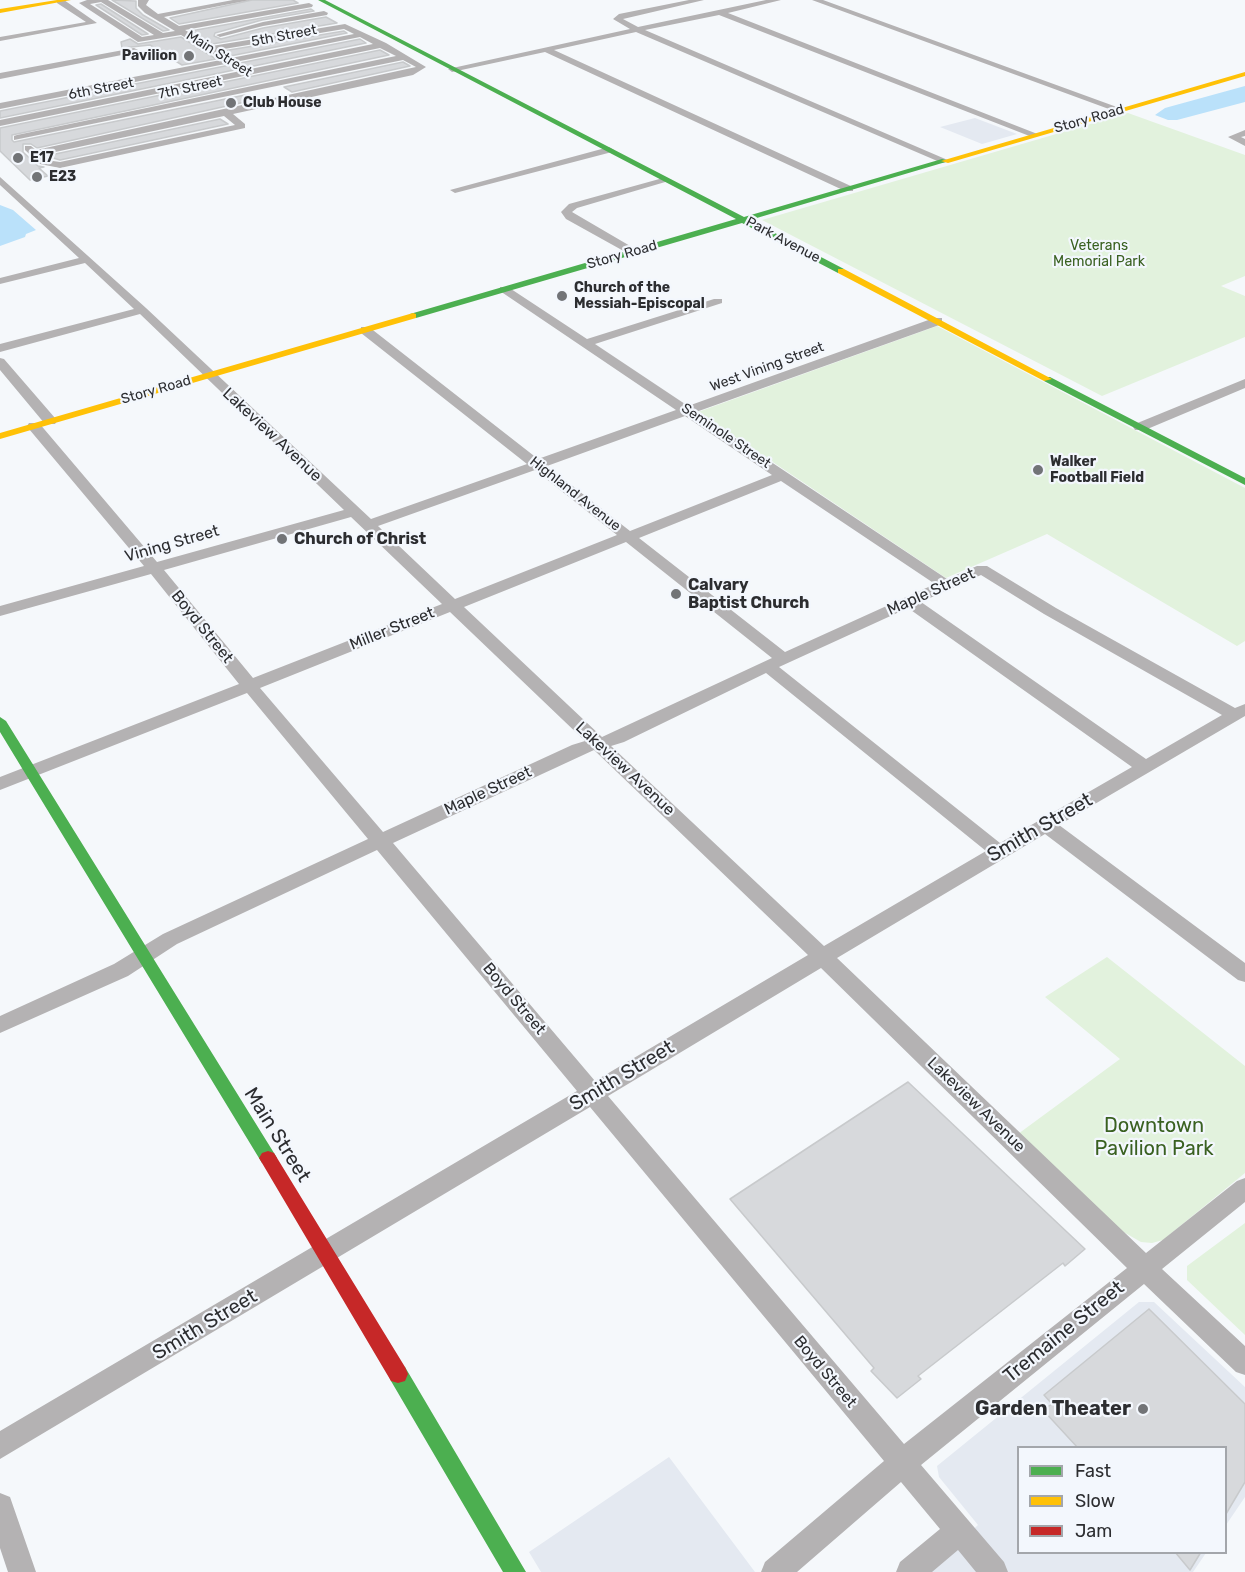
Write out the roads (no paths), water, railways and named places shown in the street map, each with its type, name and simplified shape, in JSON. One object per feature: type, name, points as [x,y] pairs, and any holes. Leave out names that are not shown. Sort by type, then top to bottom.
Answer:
[{"type":"main road","points":[[0,6],[33,0]]},
{"type":"main road","points":[[0,11],[60,0]]},
{"type":"main road","name":"Park Avenue","points":[[314,5],[452,69],[1245,482]]},
{"type":"main road","name":"Story Road","points":[[0,436],[1245,74]]},
{"type":"main road","name":"Main Street","points":[[0,722],[327,1253],[516,1572]]},
{"type":"street","points":[[60,0],[101,28]]},
{"type":"street","points":[[33,154],[421,69],[421,66],[345,26],[314,5],[180,31],[161,36],[141,40],[83,3],[102,0],[161,36]]},
{"type":"street","points":[[141,1],[148,11],[212,0]]},
{"type":"street","points":[[157,16],[246,0]]},
{"type":"street","points":[[166,22],[284,0]]},
{"type":"street","points":[[700,0],[618,18],[636,29],[945,161]]},
{"type":"street","points":[[452,69],[758,2],[777,0]]},
{"type":"street","points":[[816,0],[1120,110]]},
{"type":"street","points":[[306,17],[314,5]]},
{"type":"street","name":"Main Street","points":[[148,11],[289,99]]},
{"type":"street","points":[[719,12],[1035,135]]},
{"type":"street","points":[[196,40],[306,17],[332,27]]},
{"type":"street","points":[[0,39],[92,23]]},
{"type":"street","points":[[211,49],[345,26]]},
{"type":"street","name":"5th Street","points":[[0,106],[362,34]]},
{"type":"street","points":[[0,76],[134,50],[126,45]]},
{"type":"street","name":"6th Street","points":[[0,123],[383,45]]},
{"type":"street","points":[[546,49],[849,189]]},
{"type":"street","name":"7th Street","points":[[17,138],[405,57]]},
{"type":"street","points":[[0,123],[43,162],[60,165],[241,128],[241,125],[225,112]]},
{"type":"street","points":[[1245,133],[1233,137],[1245,143]]},
{"type":"street","points":[[454,190],[609,150]]},
{"type":"street","name":"Lakeview Avenue","points":[[0,180],[142,310],[453,605],[1245,1363]]},
{"type":"street","points":[[633,252],[570,217],[566,212],[573,206],[667,180]]},
{"type":"street","points":[[0,281],[85,260]]},
{"type":"street","name":"Seminole Street","points":[[504,289],[946,585]]},
{"type":"street","points":[[586,343],[718,301]]},
{"type":"street","points":[[0,348],[142,310]]},
{"type":"street","name":"West Vining Street","points":[[539,465],[938,321]]},
{"type":"street","name":"Highland Avenue","points":[[365,330],[784,659]]},
{"type":"street","points":[[0,362],[50,421]]},
{"type":"street","points":[[1140,427],[1245,382]]},
{"type":"street","name":"Boyd Street","points":[[34,426],[901,1464],[994,1572]]},
{"type":"street","points":[[368,525],[539,465]]},
{"type":"street","name":"Miller Street","points":[[0,784],[784,475]]},
{"type":"street","name":"Vining Street","points":[[0,611],[354,512]]},
{"type":"street","name":"Maple Street","points":[[0,1025],[121,970],[170,939],[578,749],[618,738],[767,666],[982,569],[1050,611],[1240,712]]},
{"type":"street","points":[[910,602],[1145,767]]},
{"type":"street","points":[[767,666],[999,852]]},
{"type":"street","name":"Smith Street","points":[[0,1446],[999,852],[1240,712]]},
{"type":"street","points":[[1046,825],[1245,974]]},
{"type":"street","name":"Tremaine Street","points":[[775,1572],[901,1464],[1245,1188]]},
{"type":"street","points":[[0,1507],[22,1572]]},
{"type":"street","points":[[910,1572],[958,1531]]},
{"type":"water","points":[[1245,86],[1245,102],[1177,120],[1168,120],[1155,115],[1165,108]]},
{"type":"water","points":[[0,205],[13,210],[36,230],[26,234],[25,237],[0,246]]},
{"type":"place","name":"Pavilion","points":[[189,56]]},
{"type":"place","name":"Club House","points":[[231,103]]},
{"type":"place","name":"E17","points":[[18,158]]},
{"type":"place","name":"E23","points":[[37,177]]},
{"type":"place","name":"Church of the Messiah-Episcopal","points":[[562,296]]},
{"type":"place","name":"Walker Football Field","points":[[1038,470]]},
{"type":"place","name":"Church of Christ","points":[[282,539]]},
{"type":"place","name":"Calvary Baptist Church","points":[[676,594]]},
{"type":"place","name":"Garden Theater","points":[[1143,1409]]},
{"type":"park label","name":"Veterans Memorial Park","points":[[1099,254]]},
{"type":"park label","name":"Downtown Pavilion Park","points":[[1154,1138]]}]
